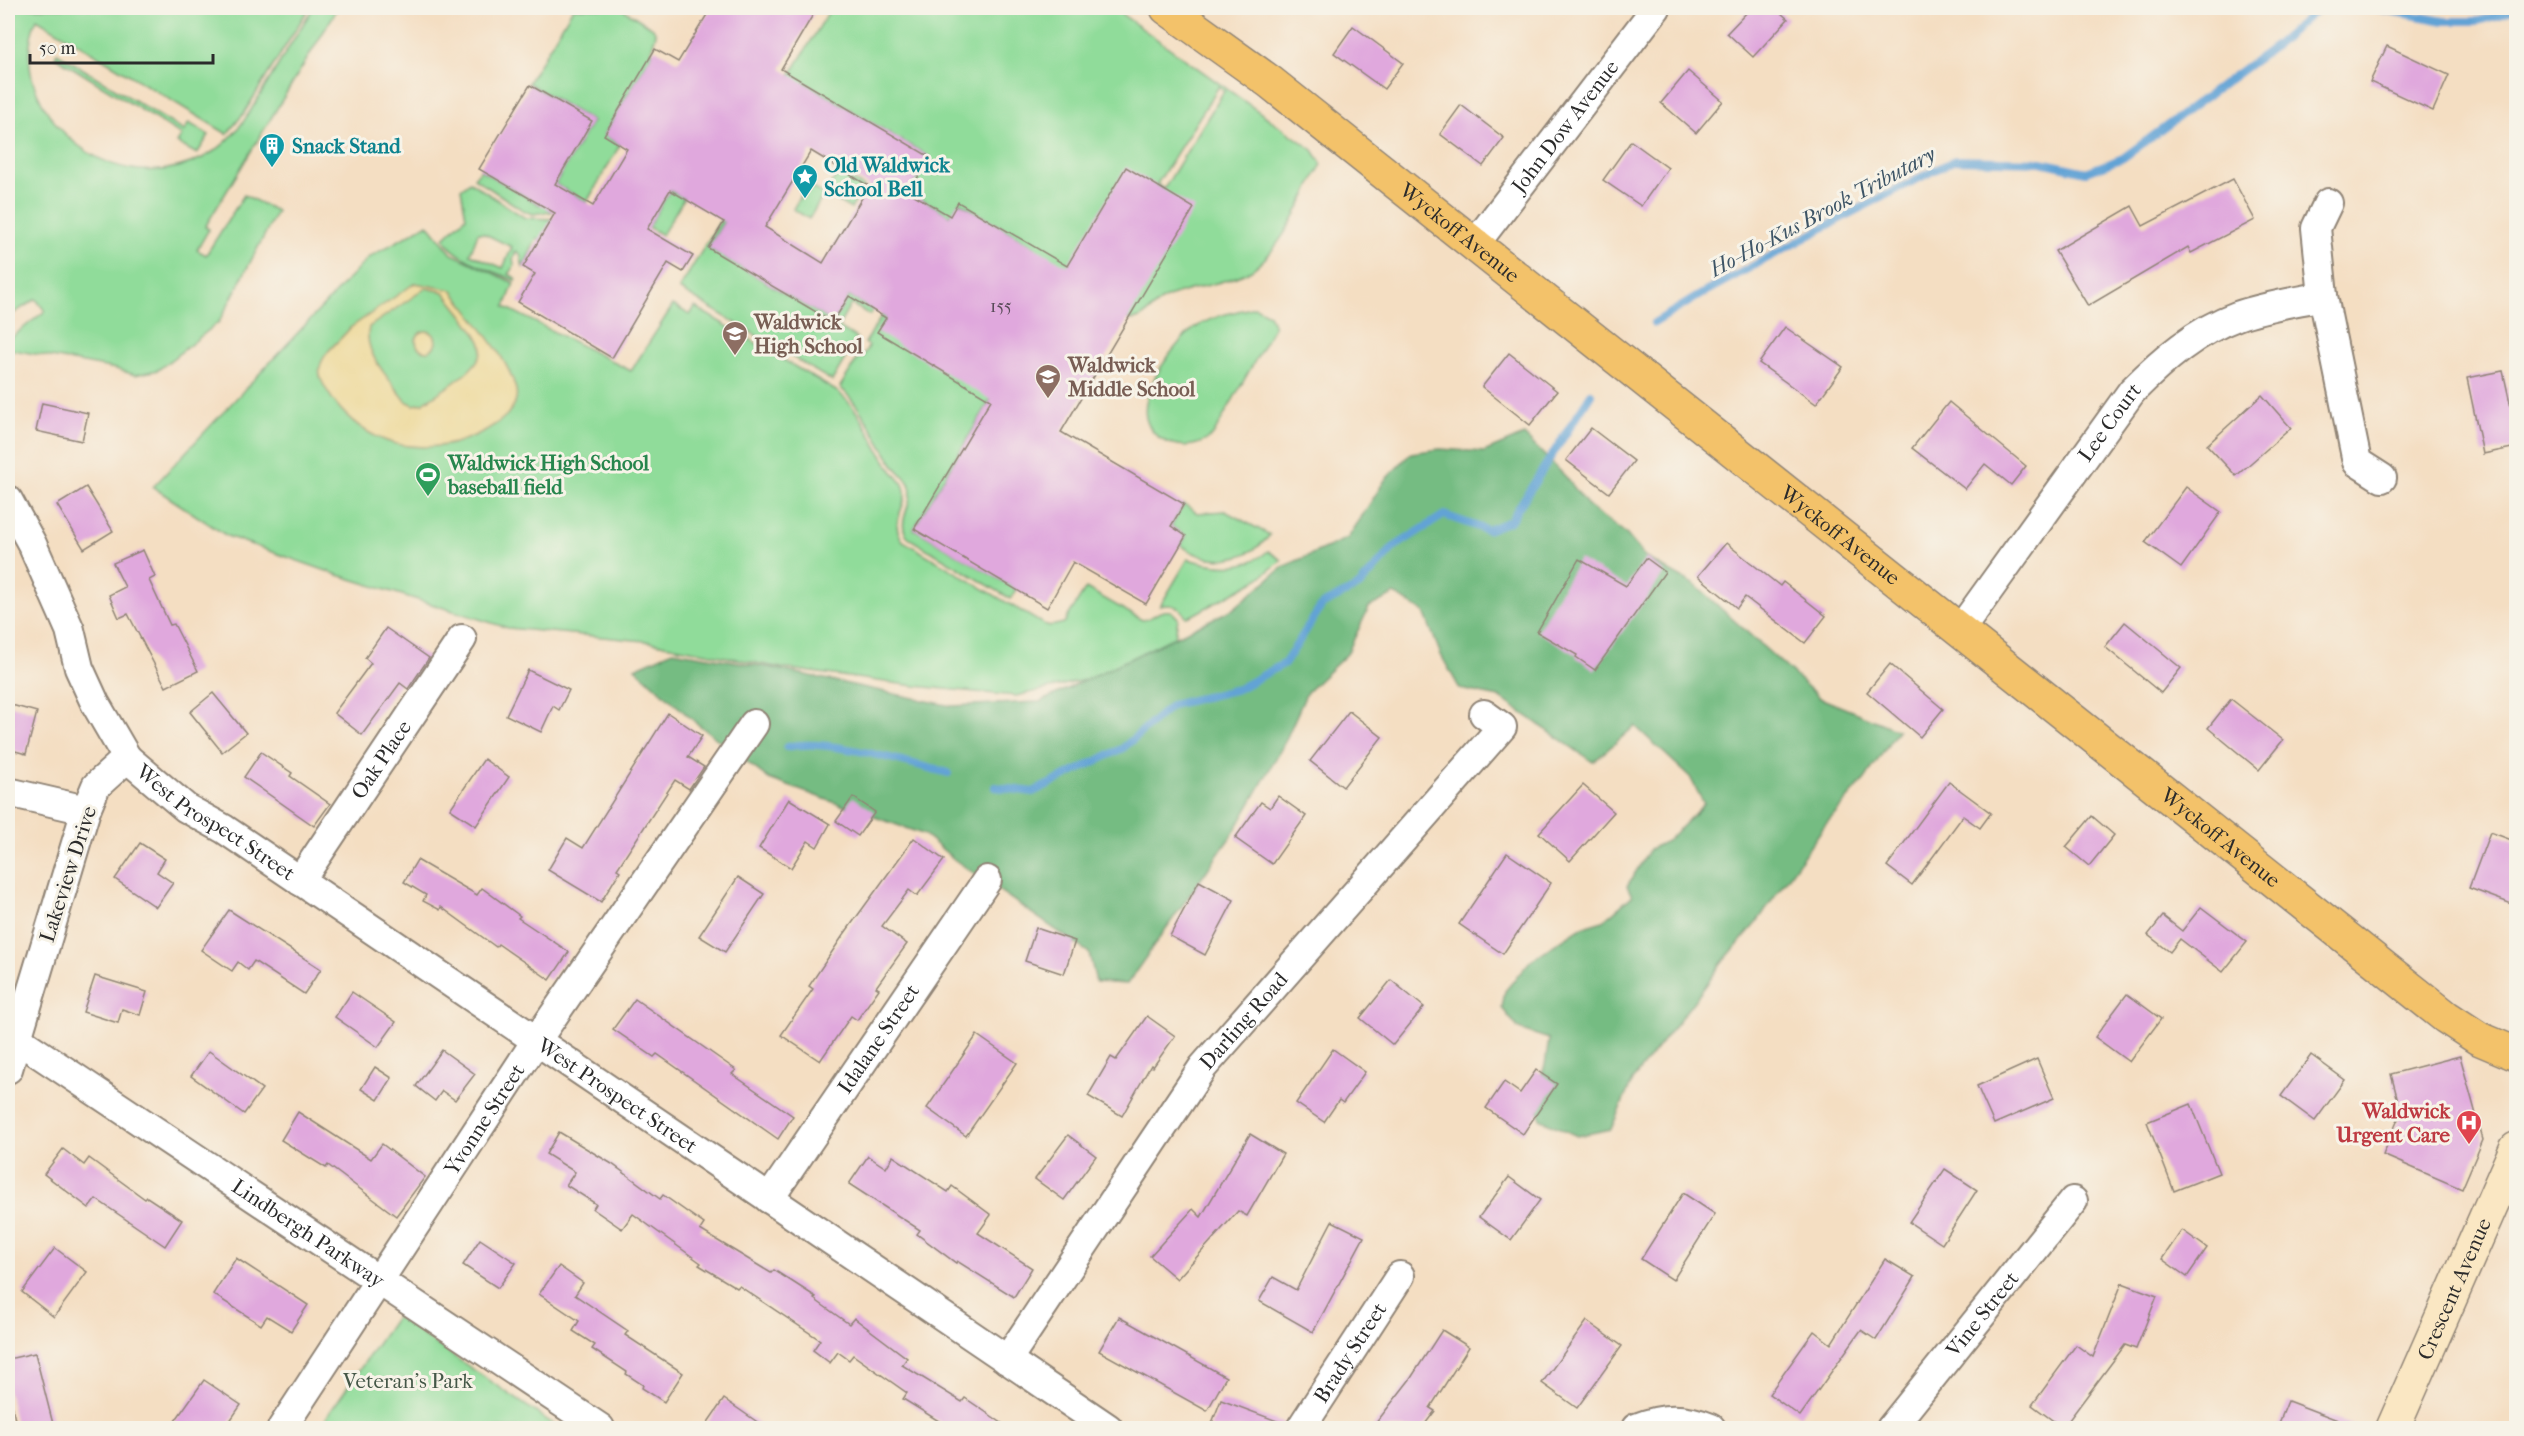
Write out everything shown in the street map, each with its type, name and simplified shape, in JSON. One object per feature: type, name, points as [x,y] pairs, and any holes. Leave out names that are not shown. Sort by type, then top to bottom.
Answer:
[{"type":"main road","name":"Wyckoff Avenue","points":[[1167,8],[1270,82],[2446,1017],[2478,1038],[2517,1054]]},
{"type":"main road","name":"Crescent Avenue","points":[[2393,1428],[2517,1149]]},
{"type":"street","name":"John Dow Avenue","points":[[1475,244],[1656,8]]},
{"type":"street","points":[[2328,203],[2316,228],[2323,296],[2357,462],[2382,478]]},
{"type":"street","name":"Lee Court","points":[[1960,630],[2132,391],[2162,361],[2192,339],[2237,316],[2323,296]]},
{"type":"street","points":[[8,500],[32,544],[70,630],[80,668],[94,703],[127,758]]},
{"type":"street","name":"Oak Place","points":[[300,881],[462,639]]},
{"type":"street","name":"Darling Road","points":[[1007,1360],[1203,1067],[1502,727],[1484,714]]},
{"type":"street","name":"Yvonne Street","points":[[282,1428],[536,1041],[754,724]]},
{"type":"street","name":"Lakeview Drive","points":[[8,1069],[86,810],[96,786],[127,758]]},
{"type":"street","name":"West Prospect Street","points":[[127,758],[186,808],[224,829],[1108,1428]]},
{"type":"street","points":[[8,792],[86,810]]},
{"type":"street","name":"Idalane Street","points":[[769,1199],[987,880]]},
{"type":"street","name":"Lindbergh Parkway","points":[[16,1039],[600,1428]]},
{"type":"street","name":"Vine Street","points":[[1890,1428],[2073,1201]]},
{"type":"street","name":"Brady Street","points":[[1301,1428],[1400,1276]]},
{"type":"street","points":[[1636,1428],[1655,1421],[1674,1418],[1694,1421],[1711,1428]]},
{"type":"green space","points":[[15,8],[309,8],[244,113],[227,134],[37,19],[30,45],[33,82],[50,115],[67,136],[88,152],[112,164],[137,170],[163,170],[190,163],[225,143],[245,119],[313,8],[338,8],[205,227],[209,229],[197,250],[206,255],[244,195],[277,211],[219,322],[158,370],[135,375],[116,369],[8,349],[8,340],[45,311],[36,299],[8,317],[8,41]]},
{"type":"green space","points":[[573,8],[621,8],[653,28],[656,34],[651,51],[653,53],[604,135],[620,145],[587,202],[555,184],[592,121],[528,83]]},
{"type":"green space","points":[[831,8],[1113,8],[1313,150],[1322,164],[1290,224],[1270,253],[1258,265],[1236,277],[1166,298],[1143,316],[1133,320],[1051,293],[1039,250],[959,202],[950,216],[909,192],[930,157],[805,83],[776,98]],"holes":[[[1219,86],[1224,91],[1164,189],[1157,184]]]},
{"type":"green space","points":[[57,53],[184,131],[189,123],[209,135],[197,154],[177,143],[182,135],[55,57]]},
{"type":"green space","points":[[481,170],[540,205],[544,198],[565,210],[533,214],[524,211],[474,178]]},
{"type":"green space","points":[[838,172],[864,187],[851,209],[825,194]]},
{"type":"green space","points":[[470,182],[525,218],[555,219],[550,245],[537,238],[523,267],[520,254],[516,251],[513,259],[514,267],[509,274],[517,279],[516,281],[465,258],[448,245],[444,238],[466,217],[461,189]],"holes":[[[478,233],[483,233],[512,247],[503,268],[470,254]]]},
{"type":"green space","points":[[807,185],[824,194],[809,219],[793,209]]},
{"type":"green space","points":[[670,190],[684,198],[662,235],[648,227]]},
{"type":"green space","points":[[721,219],[724,221],[708,248],[833,322],[849,296],[873,310],[870,315],[851,304],[838,327],[857,338],[832,381],[679,289]]},
{"type":"green space","points":[[428,224],[452,254],[514,283],[505,307],[631,371],[673,305],[690,315],[695,307],[836,391],[853,407],[904,487],[904,500],[897,526],[903,541],[1043,624],[1051,626],[1064,623],[1086,588],[1142,620],[1162,611],[1171,611],[1178,618],[1175,637],[1089,679],[1016,696],[915,686],[782,668],[645,641],[508,628],[338,575],[227,536],[153,487],[369,257]]},
{"type":"green space","points":[[1255,307],[1269,314],[1274,327],[1213,435],[1205,441],[1185,446],[1165,441],[1157,436],[1150,428],[1146,418],[1148,394],[1170,353],[1189,333],[1205,322]]},
{"type":"green space","points":[[882,315],[886,318],[878,332],[1007,372],[914,529],[1016,589],[1011,599],[910,539],[905,533],[904,520],[911,493],[909,483],[893,464],[856,405],[840,387],[859,356],[862,358],[869,346],[865,343]]},
{"type":"green space","points":[[1524,435],[1566,477],[1589,507],[1627,535],[1646,558],[1695,585],[1820,698],[1898,730],[1865,779],[1825,825],[1757,922],[1721,964],[1633,1079],[1611,1129],[1577,1136],[1540,1119],[1536,1093],[1545,1065],[1549,1039],[1519,1029],[1502,1008],[1505,991],[1531,960],[1580,928],[1603,921],[1632,896],[1627,886],[1650,849],[1667,841],[1704,804],[1690,777],[1635,726],[1593,762],[1499,697],[1460,689],[1441,655],[1424,612],[1395,594],[1369,607],[1347,654],[1307,692],[1284,744],[1234,832],[1127,984],[1096,982],[1089,953],[955,860],[925,835],[769,779],[695,722],[635,668],[673,651],[773,668],[951,706],[1040,702],[1233,609],[1283,567],[1348,538],[1385,480],[1411,453],[1440,449],[1484,452]]},
{"type":"green space","points":[[1184,504],[1197,513],[1225,511],[1270,535],[1251,551],[1240,556],[1216,559],[1204,557],[1181,545],[1186,536],[1171,526]]},
{"type":"green space","points":[[1268,551],[1282,560],[1258,579],[1193,615],[1186,617],[1181,610],[1172,605],[1160,606],[1188,559],[1230,566],[1250,562]]},
{"type":"green space","name":"Veteran's Park","points":[[396,1317],[559,1428],[319,1428]]},
{"type":"sand","points":[[415,283],[452,290],[489,338],[506,365],[516,390],[516,400],[512,409],[485,431],[448,445],[410,446],[377,437],[353,421],[339,408],[320,376],[320,367],[325,356],[350,328]],"holes":[[[426,288],[444,292],[475,332],[481,344],[481,352],[477,361],[461,378],[423,403],[414,405],[406,401],[379,366],[370,347],[369,327]]]},
{"type":"sand","points":[[422,331],[430,331],[436,337],[436,345],[430,351],[422,351],[416,345],[416,337]]},
{"type":"building","points":[[711,8],[817,8],[781,69],[930,157],[909,192],[950,216],[958,202],[1067,266],[1126,167],[1194,208],[1061,432],[1184,504],[1171,526],[1186,536],[1146,604],[1073,562],[1047,608],[914,529],[991,400],[877,332],[886,318],[849,296],[833,322],[708,248],[724,222],[670,190],[647,229],[693,256],[683,272],[668,263],[612,358],[518,302],[535,274],[523,267],[555,213],[479,169],[530,85],[592,121],[555,184],[593,206],[627,149],[604,135],[655,49],[678,62]],"holes":[[[811,151],[869,186],[823,263],[765,227]]]},
{"type":"building","points":[[1751,8],[1775,8],[1788,19],[1753,57],[1727,33]]},
{"type":"building","points":[[1353,26],[1403,63],[1384,89],[1334,53]]},
{"type":"building","points":[[2387,46],[2449,75],[2433,111],[2370,82]]},
{"type":"building","points":[[1688,71],[1723,101],[1696,133],[1661,103]]},
{"type":"building","points":[[1461,105],[1504,138],[1483,166],[1440,134]]},
{"type":"building","points":[[1631,141],[1668,168],[1641,206],[1603,180]]},
{"type":"building","points":[[2233,179],[2255,220],[2191,253],[2188,247],[2088,306],[2055,251],[2132,206],[2143,226]]},
{"type":"building","points":[[1785,327],[1843,367],[1816,404],[1759,363]]},
{"type":"building","points":[[1509,353],[1557,391],[1530,425],[1482,387]]},
{"type":"building","points":[[2503,371],[2517,434],[2517,447],[2483,454],[2467,378]]},
{"type":"building","points":[[2262,395],[2291,428],[2236,476],[2207,445]]},
{"type":"building","points":[[1949,402],[2026,466],[2011,485],[1985,464],[1965,489],[1912,448]]},
{"type":"building","points":[[42,403],[88,413],[82,441],[36,431]]},
{"type":"building","points":[[1591,428],[1634,461],[1609,493],[1566,460]]},
{"type":"building","points":[[86,487],[113,531],[84,549],[57,505]]},
{"type":"building","points":[[2186,487],[2221,512],[2181,568],[2145,542]]},
{"type":"building","points":[[1726,543],[1780,586],[1783,582],[1826,616],[1805,643],[1745,597],[1737,608],[1698,576]]},
{"type":"building","points":[[143,550],[155,577],[149,580],[170,625],[174,624],[198,671],[166,687],[128,614],[119,618],[109,595],[125,587],[113,563]]},
{"type":"building","points":[[1646,558],[1665,572],[1595,670],[1576,657],[1577,655],[1537,632],[1579,559],[1626,586]]},
{"type":"building","points":[[2125,622],[2181,668],[2161,693],[2105,647]]},
{"type":"building","points":[[386,628],[429,658],[408,689],[400,683],[362,735],[334,713],[371,663],[365,658]]},
{"type":"building","points":[[1890,664],[1943,709],[1920,737],[1867,692]]},
{"type":"building","points":[[528,670],[569,690],[559,710],[553,706],[541,732],[506,715]]},
{"type":"building","points":[[213,693],[246,733],[222,752],[190,712]]},
{"type":"building","points":[[2231,699],[2283,740],[2259,770],[2208,728]]},
{"type":"building","points":[[8,704],[37,712],[26,754],[8,749]]},
{"type":"building","points":[[1349,711],[1382,737],[1343,787],[1310,761]]},
{"type":"building","points":[[668,713],[702,736],[688,757],[704,767],[689,789],[675,780],[617,869],[620,871],[601,902],[548,870],[567,838],[583,848]]},
{"type":"building","points":[[261,752],[292,773],[290,776],[330,804],[314,826],[244,777]]},
{"type":"building","points":[[484,759],[509,777],[476,826],[450,809]]},
{"type":"building","points":[[1949,782],[1991,813],[1980,828],[1963,816],[1912,885],[1887,866]]},
{"type":"building","points":[[1583,785],[1614,812],[1570,861],[1539,833]]},
{"type":"building","points":[[1278,796],[1306,816],[1272,864],[1235,838],[1261,802],[1270,808]]},
{"type":"building","points":[[853,797],[875,812],[858,836],[836,821]]},
{"type":"building","points":[[789,799],[830,824],[817,847],[808,841],[791,868],[759,848]]},
{"type":"building","points":[[2092,816],[2114,835],[2089,866],[2066,847]]},
{"type":"building","points":[[2490,832],[2517,842],[2517,906],[2469,888]]},
{"type":"building","points":[[914,838],[944,860],[917,896],[909,890],[882,926],[907,944],[876,987],[879,989],[857,1020],[851,1016],[820,1061],[781,1035],[813,989],[809,986],[842,937]]},
{"type":"building","points":[[140,843],[165,859],[157,872],[173,883],[156,907],[115,879]]},
{"type":"building","points":[[1507,853],[1551,883],[1503,954],[1459,924]]},
{"type":"building","points":[[417,860],[477,895],[482,888],[520,916],[518,918],[569,952],[550,980],[498,944],[496,947],[441,907],[440,910],[423,901],[426,895],[404,882]]},
{"type":"building","points":[[738,877],[764,894],[725,952],[699,936]]},
{"type":"building","points":[[1199,881],[1234,900],[1205,955],[1170,936]]},
{"type":"building","points":[[2201,907],[2247,942],[2223,972],[2180,939],[2170,952],[2148,935],[2163,916],[2182,931]]},
{"type":"building","points":[[229,910],[321,969],[304,994],[254,961],[248,970],[238,962],[232,971],[201,950]]},
{"type":"building","points":[[1036,928],[1075,941],[1064,974],[1025,961]]},
{"type":"building","points":[[95,976],[147,992],[140,1015],[122,1009],[118,1023],[83,1012]]},
{"type":"building","points":[[1391,980],[1424,1007],[1393,1045],[1360,1018]]},
{"type":"building","points":[[352,992],[396,1022],[378,1047],[335,1017]]},
{"type":"building","points":[[2127,994],[2161,1019],[2129,1062],[2095,1037]]},
{"type":"building","points":[[635,999],[736,1070],[732,1074],[793,1116],[778,1139],[657,1054],[654,1057],[613,1029]]},
{"type":"building","points":[[1147,1016],[1175,1036],[1153,1067],[1151,1065],[1122,1116],[1088,1096],[1111,1057],[1116,1060]]},
{"type":"building","points":[[977,1035],[1017,1063],[966,1136],[927,1108]]},
{"type":"building","points":[[1333,1049],[1365,1072],[1343,1103],[1339,1100],[1324,1122],[1296,1103]]},
{"type":"building","points":[[442,1050],[475,1074],[455,1100],[442,1091],[435,1101],[416,1086]]},
{"type":"building","points":[[209,1051],[262,1089],[244,1114],[191,1076]]},
{"type":"building","points":[[2311,1055],[2345,1080],[2315,1121],[2281,1096]]},
{"type":"building","points":[[2460,1056],[2483,1140],[2462,1189],[2383,1155],[2401,1112],[2391,1074]]},
{"type":"building","points":[[2037,1059],[2054,1098],[1994,1124],[1977,1086]]},
{"type":"building","points":[[375,1067],[392,1078],[378,1100],[361,1089]]},
{"type":"building","points":[[1536,1070],[1557,1084],[1523,1134],[1486,1108],[1504,1082],[1520,1093]]},
{"type":"building","points":[[2191,1104],[2219,1173],[2174,1191],[2147,1122]]},
{"type":"building","points":[[298,1112],[371,1159],[382,1144],[425,1177],[396,1216],[328,1165],[326,1168],[281,1140]]},
{"type":"building","points":[[559,1132],[612,1164],[660,1199],[663,1195],[704,1224],[700,1230],[771,1273],[774,1270],[816,1297],[814,1299],[849,1324],[854,1318],[907,1358],[902,1365],[962,1402],[965,1398],[1009,1428],[950,1428],[903,1399],[907,1393],[853,1355],[849,1360],[838,1352],[830,1363],[813,1350],[820,1340],[739,1286],[737,1288],[699,1265],[701,1263],[633,1214],[622,1229],[593,1209],[596,1204],[566,1185],[575,1172],[546,1154]]},
{"type":"building","points":[[1250,1134],[1283,1154],[1247,1216],[1238,1211],[1177,1279],[1150,1256],[1193,1209],[1201,1217]]},
{"type":"building","points":[[1068,1135],[1096,1156],[1064,1200],[1035,1179]]},
{"type":"building","points":[[63,1149],[84,1165],[89,1158],[145,1199],[147,1197],[182,1220],[165,1246],[96,1199],[89,1208],[44,1174]]},
{"type":"building","points":[[868,1156],[886,1168],[893,1156],[948,1192],[952,1186],[991,1215],[978,1233],[1032,1268],[1014,1297],[957,1261],[956,1263],[917,1234],[920,1230],[849,1184]]},
{"type":"building","points":[[1945,1169],[1977,1190],[1942,1244],[1909,1222]]},
{"type":"building","points":[[1509,1177],[1540,1200],[1511,1240],[1479,1217]]},
{"type":"building","points":[[1683,1193],[1715,1214],[1673,1280],[1641,1259]]},
{"type":"building","points":[[1332,1221],[1364,1237],[1313,1332],[1259,1301],[1273,1277],[1296,1290]]},
{"type":"building","points":[[2182,1230],[2207,1248],[2187,1277],[2162,1259]]},
{"type":"building","points":[[480,1239],[516,1263],[498,1288],[463,1265]]},
{"type":"building","points":[[55,1248],[87,1272],[54,1317],[22,1292]]},
{"type":"building","points":[[236,1258],[308,1305],[291,1331],[267,1316],[261,1325],[213,1294]]},
{"type":"building","points":[[1885,1259],[1915,1277],[1876,1340],[1861,1330],[1800,1416],[1769,1394],[1814,1331],[1831,1344]]},
{"type":"building","points":[[559,1266],[583,1283],[575,1295],[628,1331],[625,1335],[683,1373],[664,1402],[642,1388],[643,1385],[626,1374],[627,1372],[592,1349],[595,1345],[573,1331],[579,1321],[539,1294]]},
{"type":"building","points":[[2122,1283],[2157,1296],[2136,1349],[2125,1345],[2063,1428],[2032,1405],[2076,1345],[2093,1357]]},
{"type":"building","points":[[1119,1317],[1226,1377],[1207,1411],[1099,1351]]},
{"type":"building","points":[[1587,1321],[1622,1346],[1577,1408],[1542,1383]]},
{"type":"building","points":[[1442,1330],[1469,1347],[1430,1408],[1435,1411],[1422,1428],[1372,1428],[1411,1378]]},
{"type":"building","points":[[35,1353],[54,1428],[17,1428],[8,1390],[8,1359]]},
{"type":"building","points":[[204,1380],[241,1405],[225,1428],[170,1428]]},
{"type":"building","points":[[724,1399],[766,1428],[704,1428]]},
{"type":"building","points":[[1221,1400],[1285,1424],[1285,1428],[1210,1428]]},
{"type":"building","points":[[2288,1401],[2356,1427],[2356,1428],[2277,1428]]},
{"type":"waterway","name":"Ho-Ho-Kus Brook Tributary","points":[[1654,323],[1705,292],[1849,214],[1955,160],[2041,162],[2086,172],[2123,158],[2275,46],[2319,8]]},
{"type":"waterway","name":"Ho-Ho-Kus Brook Tributary","points":[[2373,8],[2444,21],[2478,21],[2516,10]]},
{"type":"waterway","name":"Ho-Ho-Kus Brook Tributary","points":[[995,787],[1033,792],[1123,748],[1172,705],[1238,689],[1285,663],[1322,605],[1359,586],[1394,547],[1444,515],[1487,530],[1510,521],[1591,394]]},
{"type":"waterway","name":"Ho-Ho-Kus Brook Tributary","points":[[787,747],[822,745],[843,748],[948,773]]},
{"type":"place","name":"Snack Stand","points":[[272,169]]},
{"type":"place","name":"Old Waldwick School Bell","points":[[805,200]]},
{"type":"place","name":"Waldwick High School","points":[[735,357]]},
{"type":"place","name":"Waldwick Middle School","points":[[1048,400]]},
{"type":"place","name":"Waldwick High School baseball field","points":[[428,498]]},
{"type":"place","name":"Waldwick Urgent Care","points":[[2469,1146]]}]
